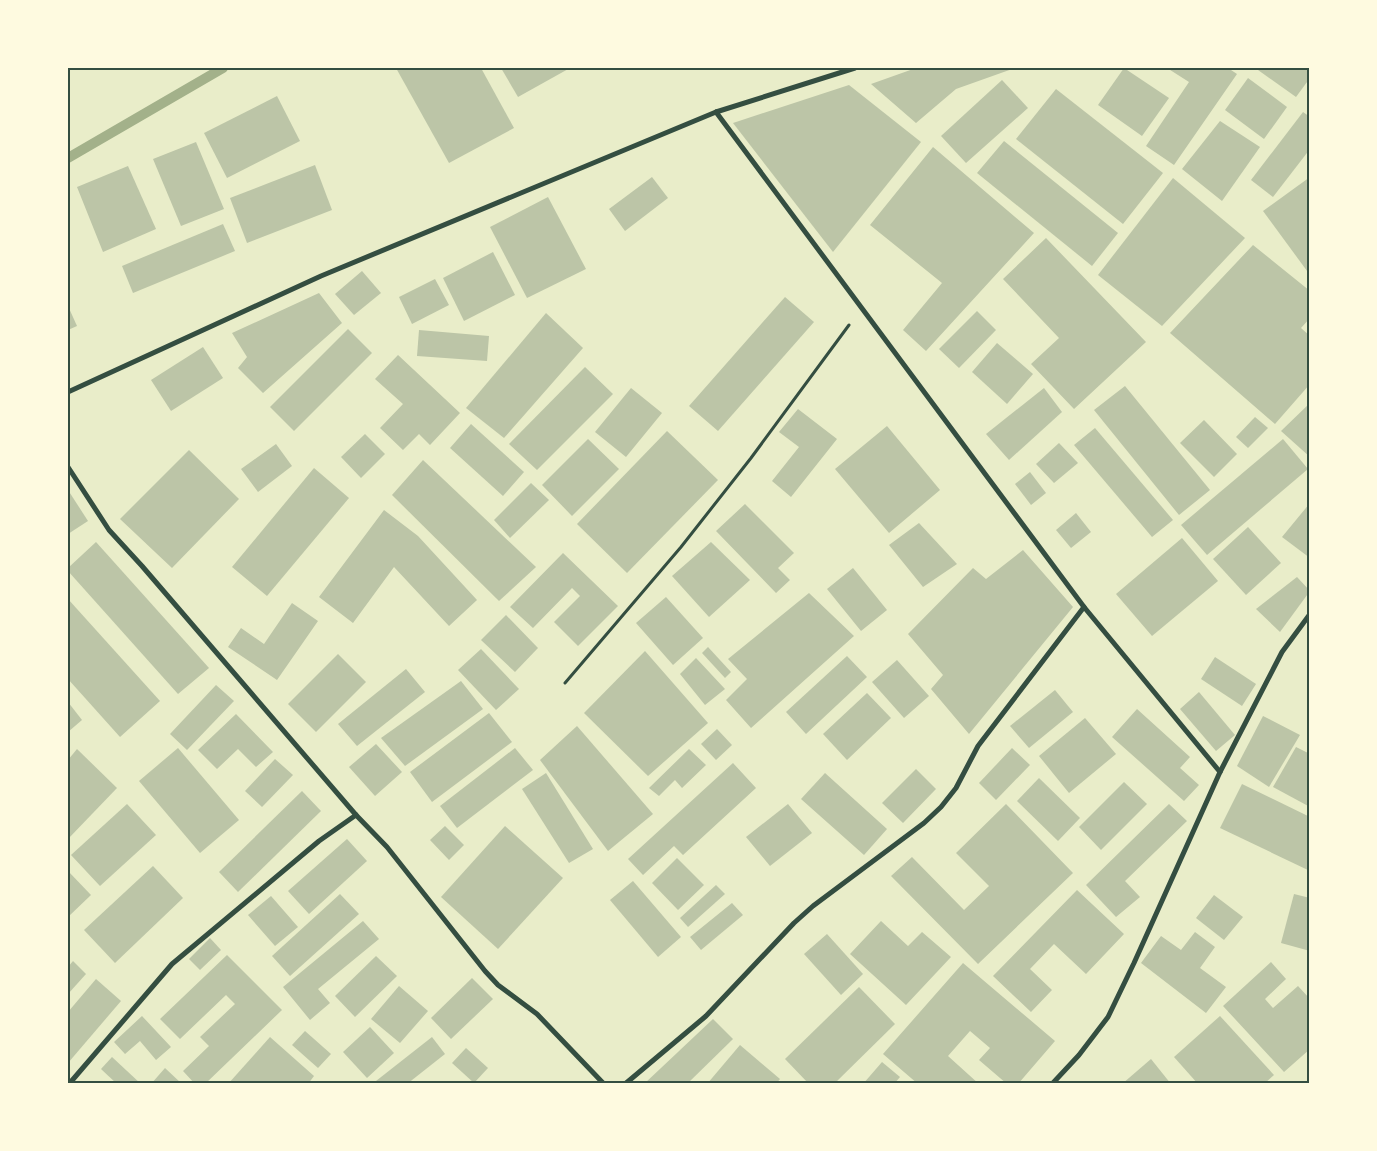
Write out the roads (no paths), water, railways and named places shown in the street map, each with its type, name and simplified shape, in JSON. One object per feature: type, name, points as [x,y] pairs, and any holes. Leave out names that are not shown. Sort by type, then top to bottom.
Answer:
[{"type":"street","points":[[68,392],[321,276],[716,112],[855,68]]},
{"type":"street","points":[[716,112],[1084,607],[1220,772]]},
{"type":"street","points":[[68,467],[109,530],[356,815],[387,847],[485,972],[498,985],[537,1014],[604,1084]]},
{"type":"street","points":[[625,1084],[706,1016],[794,923],[813,906],[924,823],[941,807],[956,788],[978,746],[1084,607]]},
{"type":"street","points":[[1052,1084],[1079,1055],[1108,1017],[1134,964],[1220,772],[1282,652],[1310,614]]},
{"type":"street","points":[[69,1084],[172,964],[319,841],[356,815]]},
{"type":"waterway","points":[[68,158],[223,68]]}]
